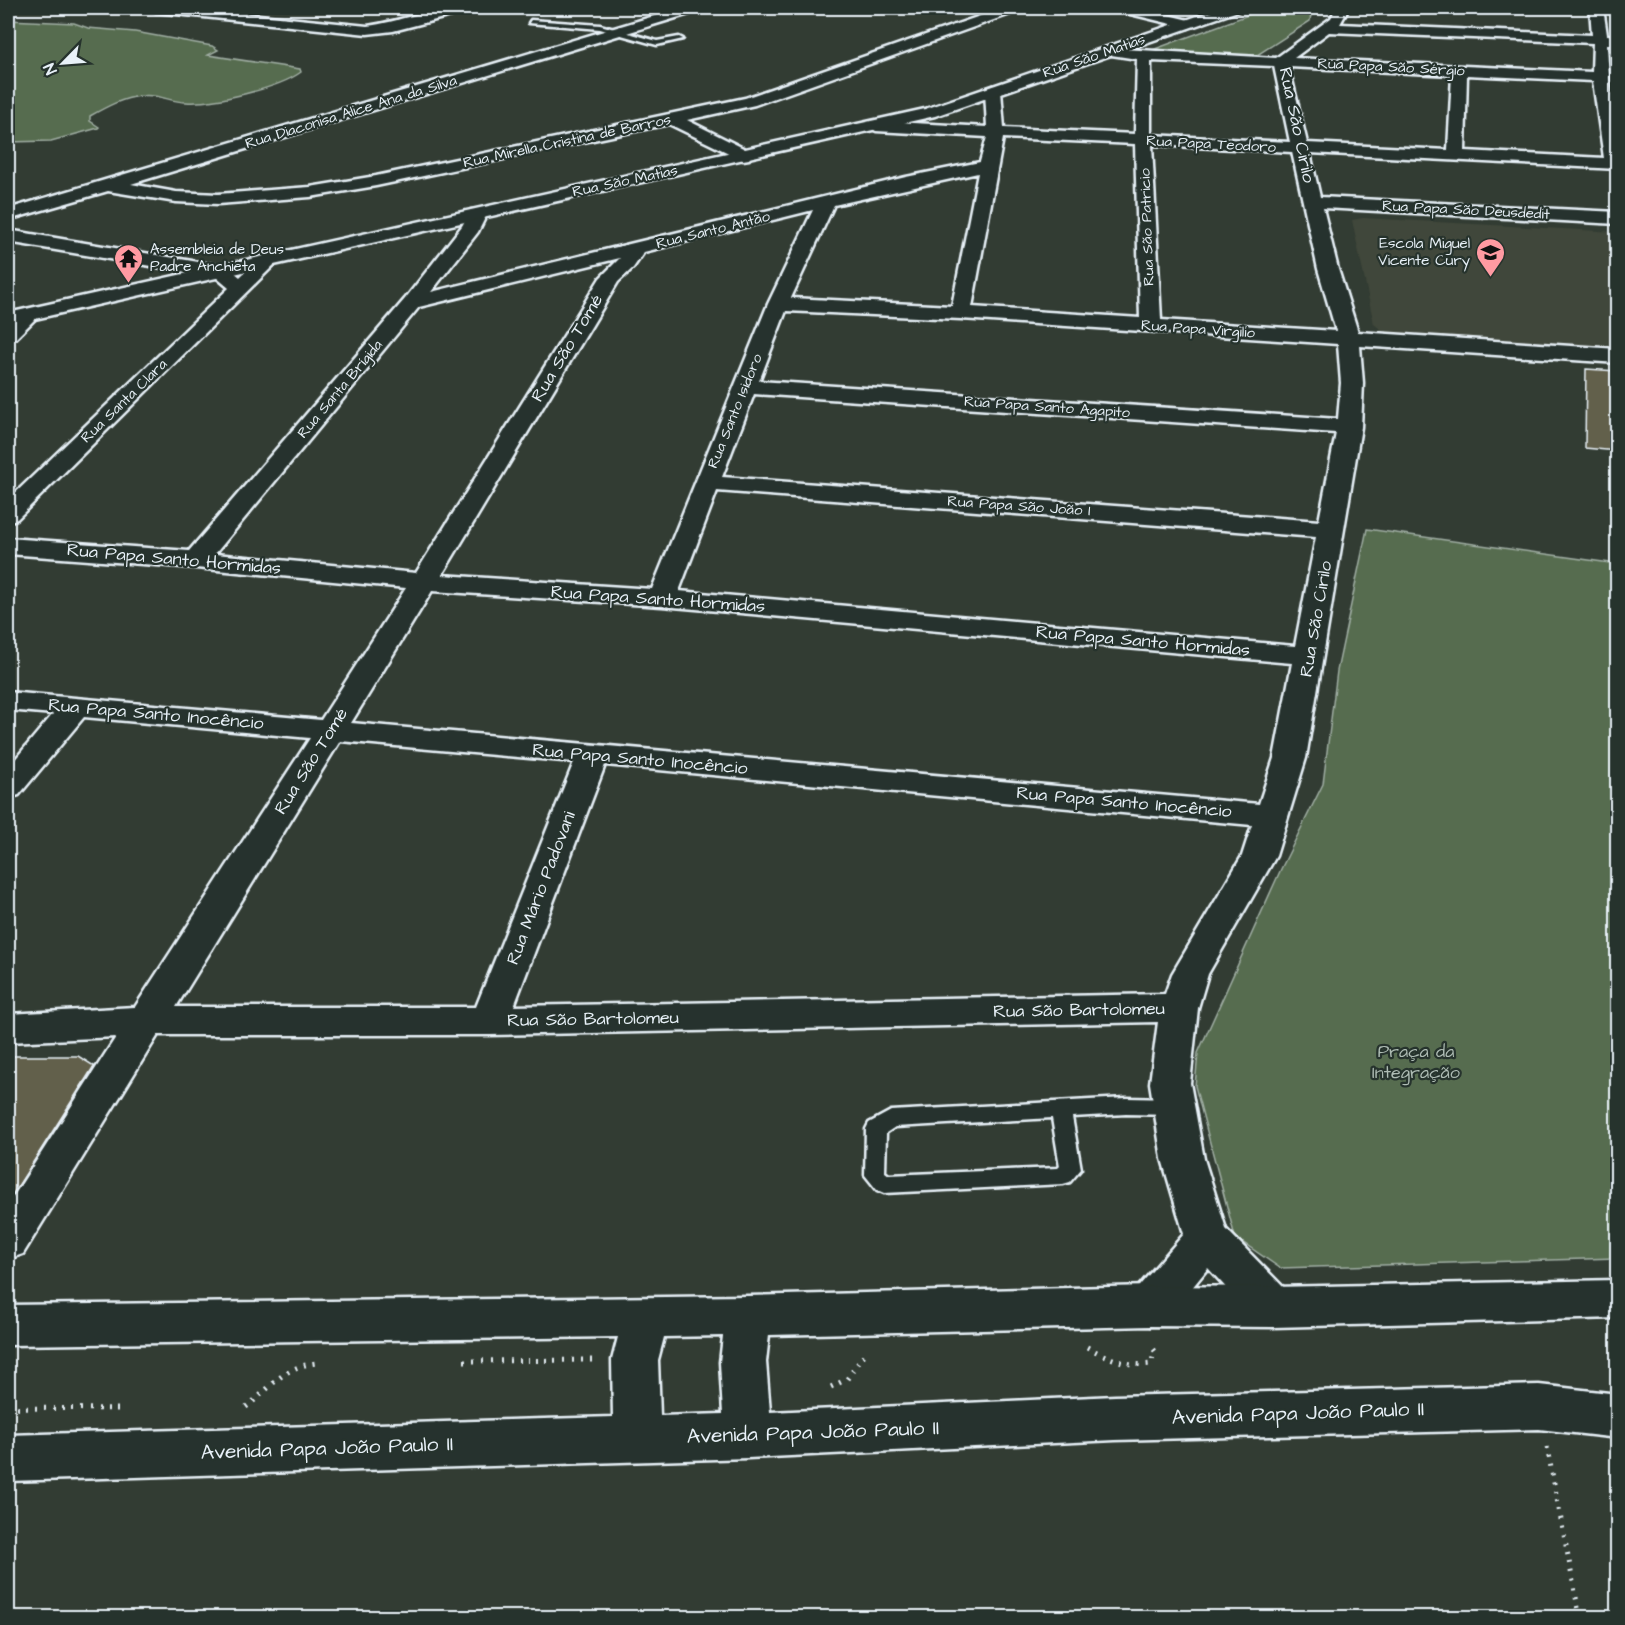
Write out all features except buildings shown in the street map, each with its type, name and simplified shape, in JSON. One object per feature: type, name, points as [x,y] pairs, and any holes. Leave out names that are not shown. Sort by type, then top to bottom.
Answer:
[{"type":"street","points":[[156,8],[353,30],[393,27],[459,9]]},
{"type":"street","points":[[425,8],[459,9]]},
{"type":"street","name":"Rua Diaconisa Alice Ana da Silva","points":[[8,215],[694,8]]},
{"type":"street","name":"Rua Mirella Cristina de Barros","points":[[107,185],[176,197],[218,199],[310,192],[491,158],[775,94],[1014,8]]},
{"type":"street","points":[[1123,8],[1188,24]]},
{"type":"street","name":"Rua São Matias","points":[[268,261],[929,113],[1233,8]]},
{"type":"street","points":[[1597,8],[1600,77],[1616,164]]},
{"type":"street","points":[[1468,33],[1470,16]]},
{"type":"street","points":[[1334,17],[1468,33],[1617,40]]},
{"type":"street","name":"Rua São Cirilo","points":[[1273,1307],[1207,1238],[1183,1159],[1170,1083],[1179,1008],[1190,974],[1259,856],[1290,758],[1349,427],[1352,383],[1349,339],[1328,269],[1280,62],[1334,17]]},
{"type":"street","name":"Rua Papa São Sérgio","points":[[1110,51],[1144,56],[1600,77]]},
{"type":"street","name":"Rua São Patricio","points":[[1144,56],[1143,141],[1151,326]]},
{"type":"street","points":[[1456,156],[1460,71]]},
{"type":"street","points":[[961,313],[986,174],[996,133],[993,91]]},
{"type":"street","points":[[672,119],[743,155]]},
{"type":"street","name":"Rua Papa Teodoro","points":[[876,126],[1616,164]]},
{"type":"street","name":"Rua Santo Antão","points":[[412,303],[940,174],[986,174]]},
{"type":"street","name":"Rua Papa São Deusdedit","points":[[1314,202],[1617,218]]},
{"type":"street","name":"Rua Santo Isidoro","points":[[662,598],[778,304],[826,203]]},
{"type":"street","name":"Rua Santa Brígida","points":[[196,560],[412,303],[471,228],[477,214]]},
{"type":"street","points":[[779,214],[815,227]]},
{"type":"street","points":[[8,236],[231,279]]},
{"type":"street","name":"Rua São Tomé","points":[[8,1241],[331,731],[610,278],[626,264],[636,249]]},
{"type":"street","name":"Rua Santa Clara","points":[[8,514],[231,279],[268,261]]},
{"type":"street","name":"Rua São Tomé","points":[[582,262],[610,278]]},
{"type":"street","name":"Rua Santo Antão","points":[[433,275],[484,284]]},
{"type":"street","points":[[8,333],[18,317],[231,279]]},
{"type":"street","name":"Rua Papa Virgilio","points":[[778,304],[961,313],[1617,356]]},
{"type":"street","name":"Rua Papa Santo Agapito","points":[[745,387],[1349,427]]},
{"type":"street","name":"Rua Papa São João I","points":[[707,483],[1331,530]]},
{"type":"street","name":"Rua Papa Santo Hormidas","points":[[8,546],[196,560],[424,582],[662,598],[1309,656]]},
{"type":"street","name":"Rua Papa Santo Inocêncio","points":[[8,701],[1272,816]]},
{"type":"street","points":[[8,788],[76,707]]},
{"type":"street","name":"Rua Mário Padovani","points":[[489,1021],[593,755]]},
{"type":"street","name":"Rua São Bartolomeu","points":[[8,1028],[146,1021],[489,1021],[1179,1008]]},
{"type":"street","points":[[1150,1306],[1207,1238]]},
{"type":"street","points":[[8,1325],[748,1316],[1150,1306],[1273,1307],[1617,1299]]},
{"type":"street","points":[[748,1316],[743,1362],[748,1436]]},
{"type":"street","points":[[637,1439],[635,1360],[646,1317]]},
{"type":"street","name":"Avenida Papa João Paulo II","points":[[8,1458],[748,1436],[1115,1418],[1539,1407],[1617,1416]]},
{"type":"lane","points":[[531,22],[579,24],[616,31],[657,43],[679,39]]},
{"type":"lane","points":[[1061,1109],[1071,1169],[1063,1176],[884,1184],[875,1175],[876,1129],[891,1119],[1061,1109],[1126,1106],[1174,1107]]},
{"type":"path","points":[[820,1388],[832,1387],[847,1379],[864,1355],[877,1350]]},
{"type":"path","points":[[456,1361],[635,1360]]},
{"type":"path","points":[[234,1409],[245,1407],[258,1400],[284,1372],[298,1364],[324,1363]]},
{"type":"path","points":[[8,1407],[127,1409]]},
{"type":"path","points":[[1539,1407],[1580,1617]]},
{"type":"shaded area","name":"Escola Miguel Vicente Cury","points":[[1363,218],[1617,232],[1617,348],[1388,335],[1374,324],[1352,220]]},
{"type":"green space","points":[[1267,8],[1312,8],[1310,21],[1251,59],[1144,53]]},
{"type":"green space","points":[[8,20],[74,23],[88,28],[135,32],[212,46],[218,50],[208,55],[300,69],[301,72],[278,84],[245,94],[212,100],[186,102],[147,95],[134,97],[114,103],[90,116],[90,121],[98,128],[51,141],[8,142]]},
{"type":"green space","name":"Praça da Integração","points":[[1367,529],[1617,564],[1617,1258],[1280,1268],[1235,1237],[1195,1086],[1198,1053],[1281,869],[1323,784],[1337,671]]},
{"type":"place","name":"Escola Miguel Vicente Cury","points":[[1491,278]]},
{"type":"place","name":"Assembleia de Deus Padre Anchieta","points":[[129,284]]}]
